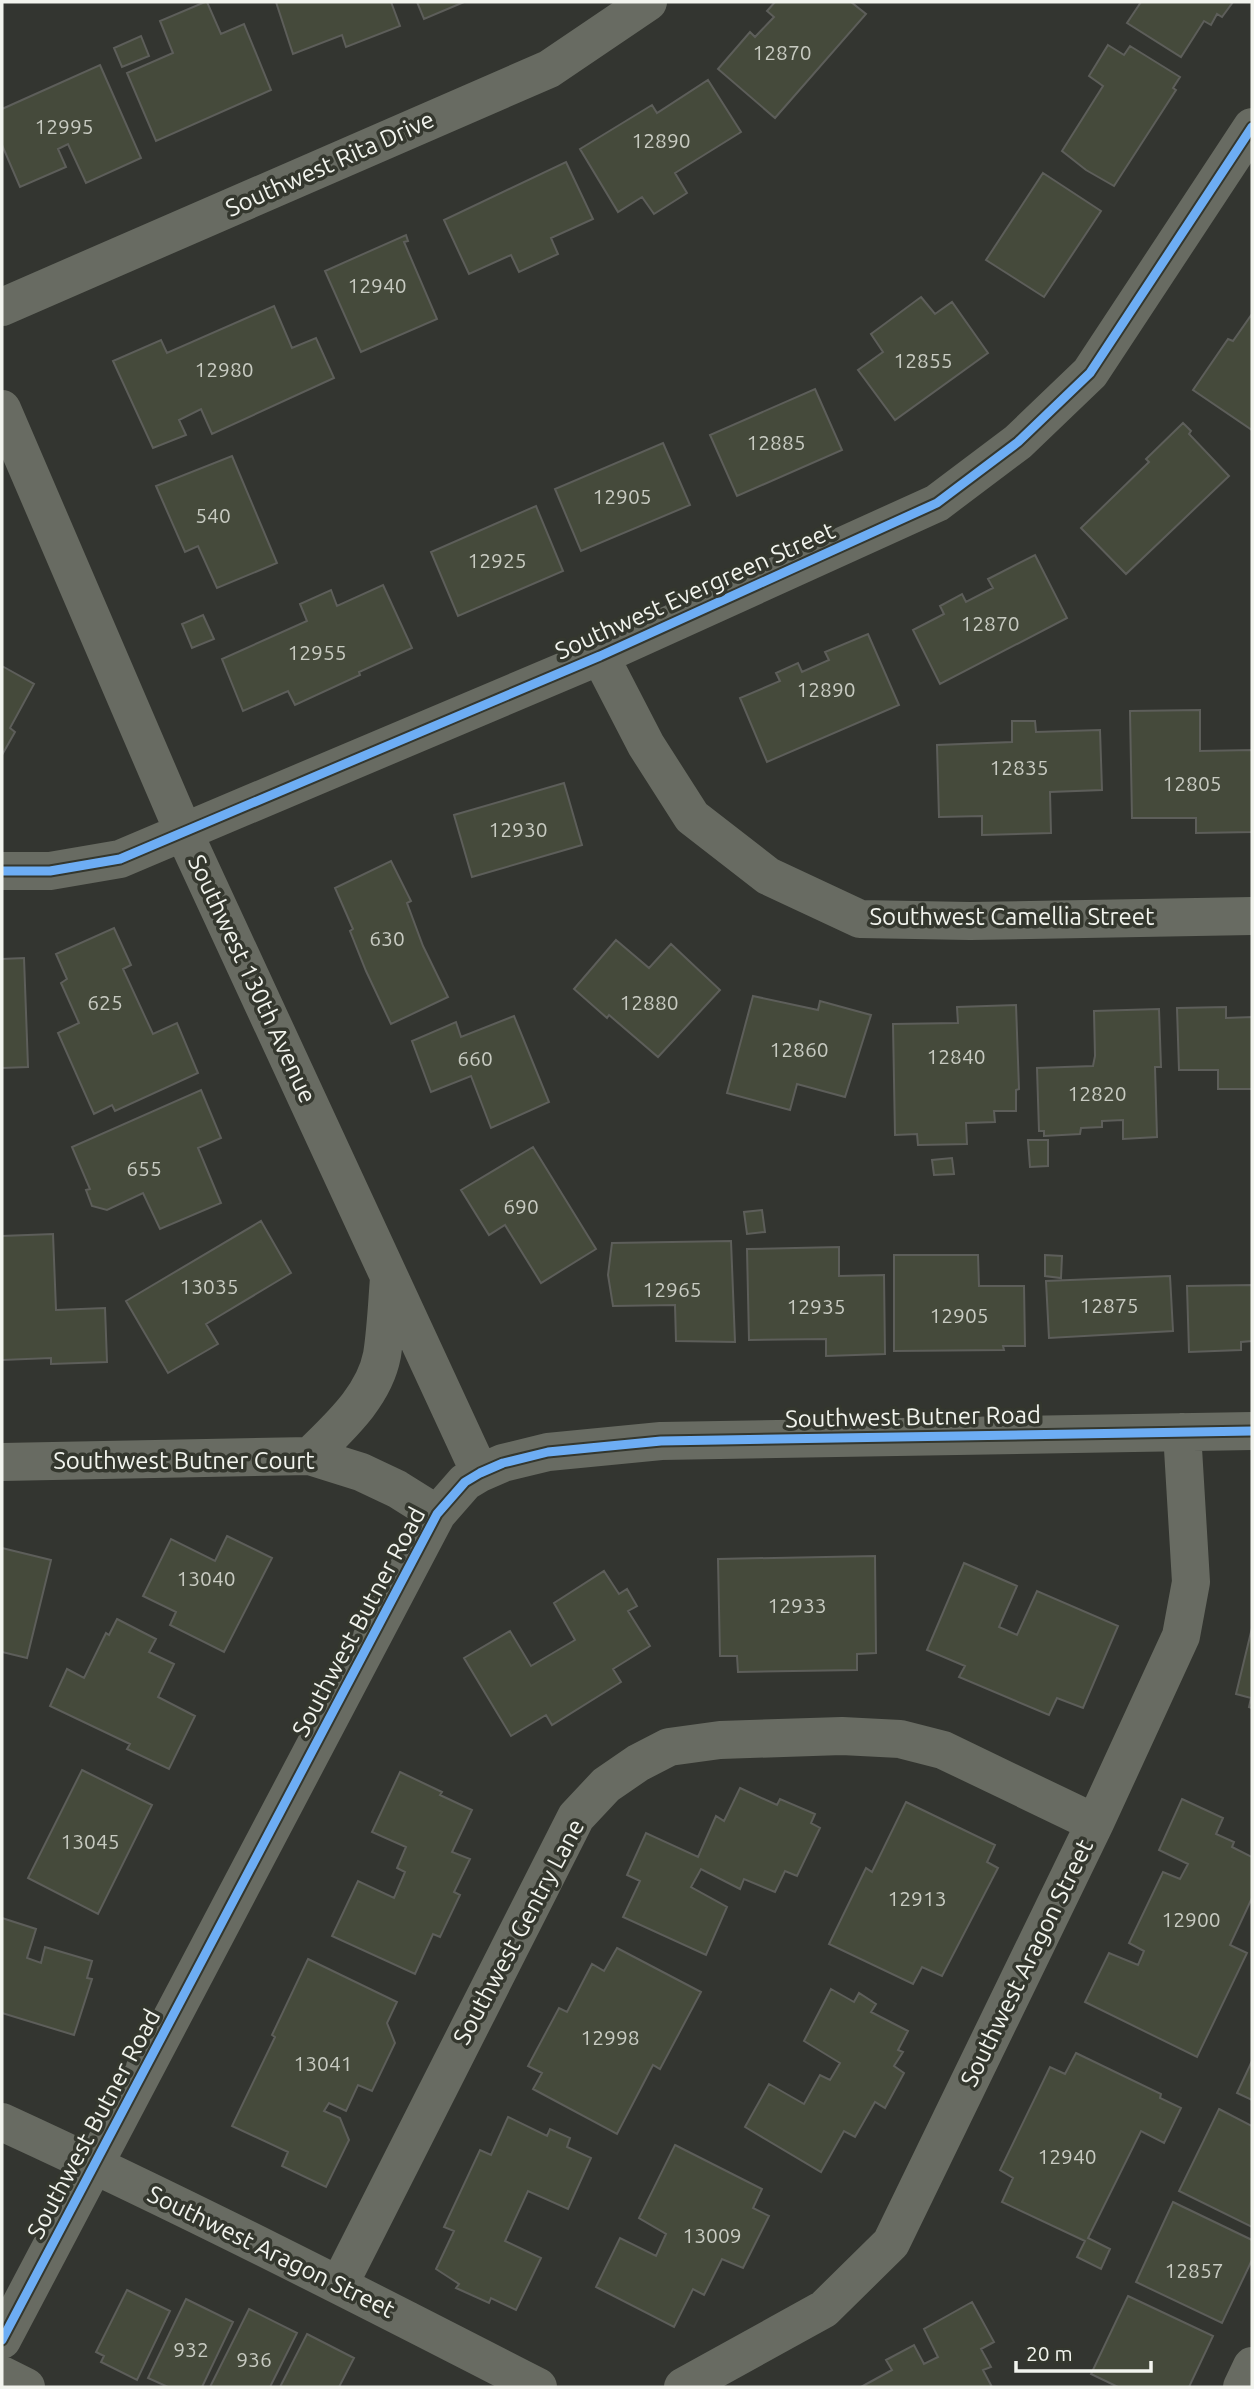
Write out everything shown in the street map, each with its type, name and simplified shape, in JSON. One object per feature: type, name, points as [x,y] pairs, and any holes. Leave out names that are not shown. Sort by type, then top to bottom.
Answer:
[{"type":"street","name":"Southwest Rita Drive","points":[[2,307],[549,69],[648,2]]},
{"type":"street","name":"Southwest Evergreen Street","points":[[2,871],[50,871],[120,859],[600,656],[937,503],[1018,442],[1090,373],[1252,127]]},
{"type":"street","name":"Southwest 130th Avenue","points":[[2,409],[184,833],[480,1473]]},
{"type":"street","name":"Southwest Camellia Street","points":[[600,656],[646,745],[692,817],[768,876],[860,919],[970,922],[1252,916]]},
{"type":"street","name":"Southwest 130th Avenue","points":[[310,1456],[349,1417],[371,1385],[382,1357],[389,1276]]},
{"type":"street","name":"Southwest Butner Road","points":[[2,2340],[437,1514],[465,1482],[503,1463],[548,1452],[661,1441],[1252,1431]]},
{"type":"street","name":"Southwest Aragon Street","points":[[683,2387],[824,2309],[891,2243],[1096,1823],[1181,1636],[1191,1581],[1182,1432]]},
{"type":"street","name":"Southwest Butner Court","points":[[2,1462],[310,1456],[361,1472],[397,1489],[437,1514]]},
{"type":"street","name":"Southwest Gentry Lane","points":[[339,2285],[576,1817],[606,1785],[638,1763],[669,1747],[720,1740],[842,1736],[900,1739],[943,1750],[1096,1823]]},
{"type":"street","name":"Southwest Aragon Street","points":[[2,2122],[94,2164],[339,2285],[538,2387]]},
{"type":"street","points":[[1242,2387],[1252,2367]]},
{"type":"street","points":[[2,2375],[26,2387]]},
{"type":"building","points":[[205,2],[221,34],[244,24],[271,90],[156,141],[127,73],[173,53],[160,21]]},
{"type":"building","points":[[276,2],[391,2],[400,26],[346,47],[342,35],[293,54]]},
{"type":"building","points":[[417,2],[464,2],[424,19]]},
{"type":"building","points":[[775,2],[851,2],[866,14],[775,118],[718,69],[750,32],[755,37],[774,17],[767,11]]},
{"type":"building","points":[[1141,2],[1233,2],[1222,17],[1217,14],[1211,25],[1204,21],[1181,57],[1127,23]]},
{"type":"building","points":[[141,36],[149,56],[122,67],[114,48]]},
{"type":"building","points":[[1108,45],[1124,55],[1130,46],[1180,77],[1173,88],[1176,90],[1114,186],[1086,170],[1062,151],[1103,86],[1089,76]]},
{"type":"building","points":[[100,65],[141,158],[86,183],[68,144],[58,149],[66,167],[20,187],[2,145],[2,109]]},
{"type":"building","points":[[708,80],[741,132],[675,173],[687,193],[654,214],[642,197],[618,212],[580,149],[652,105],[657,113]]},
{"type":"building","points":[[566,162],[593,219],[551,238],[558,254],[519,272],[511,255],[469,274],[444,220]]},
{"type":"building","points":[[1043,173],[1101,211],[1044,297],[986,260]]},
{"type":"building","points":[[406,235],[408,241],[404,242],[437,319],[361,352],[325,271]]},
{"type":"building","points":[[921,297],[935,314],[952,302],[988,353],[895,420],[858,370],[883,352],[871,334]]},
{"type":"building","points":[[274,306],[292,348],[316,338],[334,378],[212,434],[201,409],[179,420],[186,435],[153,448],[113,361],[161,340],[167,353]]},
{"type":"building","points":[[1252,314],[1252,430],[1193,390],[1228,339],[1233,341]]},
{"type":"building","points":[[815,389],[842,450],[737,496],[710,435]]},
{"type":"building","points":[[1183,423],[1191,431],[1189,434],[1229,476],[1126,574],[1081,528],[1149,462],[1146,459]]},
{"type":"building","points":[[663,443],[690,505],[581,551],[555,489]]},
{"type":"building","points":[[232,456],[277,563],[217,588],[198,546],[185,552],[156,486]]},
{"type":"building","points":[[536,506],[563,571],[458,616],[431,552]]},
{"type":"building","points":[[1035,555],[1067,618],[940,684],[913,630],[944,614],[940,606],[962,594],[966,602],[993,588],[988,579]]},
{"type":"building","points":[[383,585],[412,648],[295,705],[288,691],[243,711],[222,659],[307,621],[300,604],[331,590],[337,606]]},
{"type":"building","points":[[203,615],[214,639],[192,648],[182,624]]},
{"type":"building","points":[[868,634],[899,705],[767,762],[740,698],[780,681],[776,673],[798,663],[802,672],[829,660],[825,652]]},
{"type":"building","points":[[2,666],[34,684],[10,728],[15,732],[2,755]]},
{"type":"building","points":[[1200,710],[1200,751],[1252,750],[1252,832],[1196,833],[1196,818],[1132,818],[1130,711]]},
{"type":"building","points":[[1012,721],[1035,721],[1036,732],[1100,730],[1102,790],[1050,792],[1051,833],[982,835],[982,816],[939,817],[937,745],[1012,742]]},
{"type":"building","points":[[564,783],[582,845],[472,877],[454,815]]},
{"type":"building","points":[[391,861],[411,901],[407,903],[423,946],[448,997],[391,1024],[366,971],[350,931],[353,929],[335,888]]},
{"type":"building","points":[[114,928],[131,965],[123,969],[153,1034],[177,1023],[198,1073],[115,1111],[112,1105],[94,1114],[58,1033],[79,1023],[61,983],[67,979],[56,954]]},
{"type":"building","points":[[616,940],[649,968],[671,944],[720,990],[658,1057],[574,989]]},
{"type":"building","points":[[24,958],[28,1067],[2,1068],[2,959]]},
{"type":"building","points":[[753,996],[818,1010],[820,1001],[871,1015],[845,1097],[797,1084],[790,1110],[727,1093]]},
{"type":"building","points":[[1016,1005],[1019,1089],[1016,1090],[1016,1111],[994,1111],[995,1122],[966,1123],[967,1144],[918,1145],[917,1134],[895,1135],[893,1024],[958,1023],[957,1007]]},
{"type":"building","points":[[1226,1007],[1226,1018],[1252,1017],[1252,1089],[1218,1089],[1218,1070],[1179,1070],[1177,1008]]},
{"type":"building","points":[[1159,1009],[1161,1067],[1155,1067],[1157,1137],[1123,1139],[1123,1120],[1102,1121],[1102,1127],[1081,1128],[1080,1134],[1044,1136],[1044,1131],[1039,1131],[1037,1068],[1093,1066],[1094,1011]]},
{"type":"building","points":[[514,1016],[549,1102],[491,1128],[471,1076],[431,1092],[412,1041],[456,1022],[461,1037]]},
{"type":"building","points":[[201,1090],[221,1138],[198,1148],[221,1203],[160,1229],[143,1193],[107,1210],[92,1206],[86,1190],[90,1189],[72,1147]]},
{"type":"building","points":[[1028,1140],[1048,1140],[1048,1166],[1030,1167]]},
{"type":"building","points":[[533,1147],[596,1249],[541,1283],[505,1225],[489,1235],[461,1190]]},
{"type":"building","points":[[952,1158],[954,1174],[934,1175],[932,1160]]},
{"type":"building","points":[[762,1210],[765,1232],[747,1234],[744,1212]]},
{"type":"building","points":[[261,1221],[291,1273],[206,1324],[218,1344],[168,1373],[126,1301]]},
{"type":"building","points":[[53,1234],[56,1310],[105,1308],[107,1362],[51,1364],[51,1358],[2,1360],[2,1236]]},
{"type":"building","points":[[731,1241],[735,1342],[676,1341],[675,1305],[613,1306],[608,1275],[612,1243]]},
{"type":"building","points":[[839,1247],[839,1276],[884,1275],[885,1354],[826,1356],[826,1339],[749,1340],[747,1249]]},
{"type":"building","points":[[894,1255],[978,1255],[979,1286],[1024,1286],[1025,1346],[1003,1346],[1004,1350],[894,1351]]},
{"type":"building","points":[[1045,1255],[1062,1256],[1061,1278],[1045,1276]]},
{"type":"building","points":[[1170,1276],[1173,1331],[1049,1338],[1046,1281]]},
{"type":"building","points":[[1252,1285],[1252,1341],[1241,1342],[1241,1350],[1189,1352],[1187,1286]]},
{"type":"building","points":[[227,1536],[272,1558],[224,1652],[170,1625],[176,1612],[143,1596],[171,1539],[215,1561]]},
{"type":"building","points":[[2,1548],[51,1560],[27,1658],[2,1652]]},
{"type":"building","points":[[875,1556],[876,1653],[857,1654],[857,1670],[738,1672],[737,1656],[720,1656],[718,1559]]},
{"type":"building","points":[[964,1563],[1017,1586],[999,1627],[1017,1635],[1037,1591],[1118,1626],[1083,1708],[1057,1698],[1049,1715],[959,1677],[965,1666],[927,1650]]},
{"type":"building","points":[[604,1571],[619,1594],[627,1589],[637,1606],[628,1611],[650,1646],[613,1669],[621,1682],[552,1725],[546,1715],[511,1736],[464,1658],[510,1631],[531,1666],[575,1640],[554,1603]]},
{"type":"building","points":[[117,1619],[156,1639],[149,1652],[174,1664],[158,1697],[195,1716],[169,1769],[127,1749],[130,1744],[50,1706],[67,1669],[84,1678],[106,1633],[109,1635]]},
{"type":"building","points":[[1252,1628],[1252,1708],[1249,1707],[1251,1698],[1236,1694]]},
{"type":"building","points":[[82,1770],[152,1805],[98,1914],[28,1878]]},
{"type":"building","points":[[400,1772],[472,1810],[452,1852],[470,1859],[454,1892],[460,1895],[440,1937],[433,1934],[415,1974],[332,1936],[358,1881],[394,1898],[405,1872],[397,1868],[406,1847],[372,1832]]},
{"type":"building","points":[[740,1788],[777,1805],[780,1799],[815,1814],[811,1823],[820,1828],[797,1876],[785,1871],[775,1892],[744,1879],[740,1889],[701,1869],[691,1887],[727,1907],[706,1955],[623,1917],[640,1881],[627,1875],[646,1833],[698,1857],[716,1816],[724,1821]]},
{"type":"building","points":[[1182,1799],[1223,1818],[1216,1834],[1234,1842],[1232,1847],[1252,1857],[1252,1898],[1230,1945],[1247,1953],[1197,2057],[1085,2002],[1109,1953],[1138,1965],[1144,1951],[1129,1943],[1163,1872],[1180,1879],[1188,1864],[1159,1850]]},
{"type":"building","points":[[906,1802],[995,1845],[987,1862],[998,1868],[942,1976],[922,1967],[913,1984],[829,1944],[866,1868],[872,1872]]},
{"type":"building","points":[[2,1918],[36,1929],[27,1958],[41,1963],[45,1947],[92,1961],[87,1978],[92,1979],[74,2035],[2,2013]]},
{"type":"building","points":[[617,1948],[701,1992],[660,2069],[653,2065],[617,2134],[533,2089],[542,2073],[528,2066],[559,2008],[567,2012],[592,1964],[604,1971]]},
{"type":"building","points":[[308,1959],[397,2002],[387,2023],[395,2043],[372,2091],[358,2085],[346,2111],[329,2103],[324,2111],[340,2118],[349,2140],[326,2187],[282,2166],[288,2152],[232,2126],[275,2037],[272,2035]]},
{"type":"building","points":[[831,1989],[854,2002],[859,1993],[876,2004],[871,2012],[908,2031],[898,2050],[903,2052],[894,2066],[904,2073],[885,2108],[875,2102],[855,2137],[844,2131],[821,2172],[745,2127],[769,2084],[804,2104],[820,2075],[830,2080],[840,2063],[804,2041]]},
{"type":"building","points":[[1076,2053],[1161,2094],[1160,2098],[1181,2108],[1164,2143],[1141,2131],[1088,2238],[1110,2249],[1101,2269],[1077,2257],[1085,2241],[1002,2202],[1013,2178],[1000,2170],[1050,2067],[1065,2074]]},
{"type":"building","points":[[1252,2061],[1252,2100],[1237,2093]]},
{"type":"building","points":[[1219,2109],[1252,2126],[1252,2227],[1179,2191]]},
{"type":"building","points":[[508,2117],[547,2136],[550,2129],[570,2138],[567,2147],[591,2158],[568,2209],[528,2191],[505,2241],[541,2258],[516,2310],[491,2298],[489,2303],[456,2288],[459,2284],[436,2269],[454,2231],[444,2227],[480,2150],[491,2155]]},
{"type":"building","points":[[675,2145],[762,2189],[753,2208],[769,2216],[743,2268],[722,2259],[704,2295],[693,2289],[674,2327],[596,2287],[620,2238],[656,2256],[666,2234],[639,2218]]},
{"type":"building","points":[[1173,2202],[1252,2240],[1252,2260],[1222,2323],[1136,2282]]},
{"type":"building","points":[[127,2290],[170,2311],[137,2380],[101,2362],[104,2356],[96,2352]]},
{"type":"building","points":[[1128,2296],[1213,2336],[1189,2387],[1118,2387],[1091,2374]]},
{"type":"building","points":[[186,2299],[233,2322],[202,2387],[168,2387],[148,2378]]},
{"type":"building","points":[[972,2302],[994,2342],[981,2349],[991,2367],[983,2370],[992,2387],[861,2387],[892,2370],[886,2360],[914,2345],[924,2364],[938,2357],[924,2329]]},
{"type":"building","points":[[249,2309],[297,2333],[270,2387],[210,2387]]},
{"type":"building","points":[[307,2334],[354,2358],[339,2387],[280,2387]]},
{"type":"cycle path","points":[[2,871],[50,871],[120,859],[600,656],[937,503],[1018,442],[1090,373],[1252,127]]},
{"type":"cycle path","points":[[2,2340],[437,1514],[465,1482],[503,1463],[548,1452],[661,1441],[1252,1431]]}]
